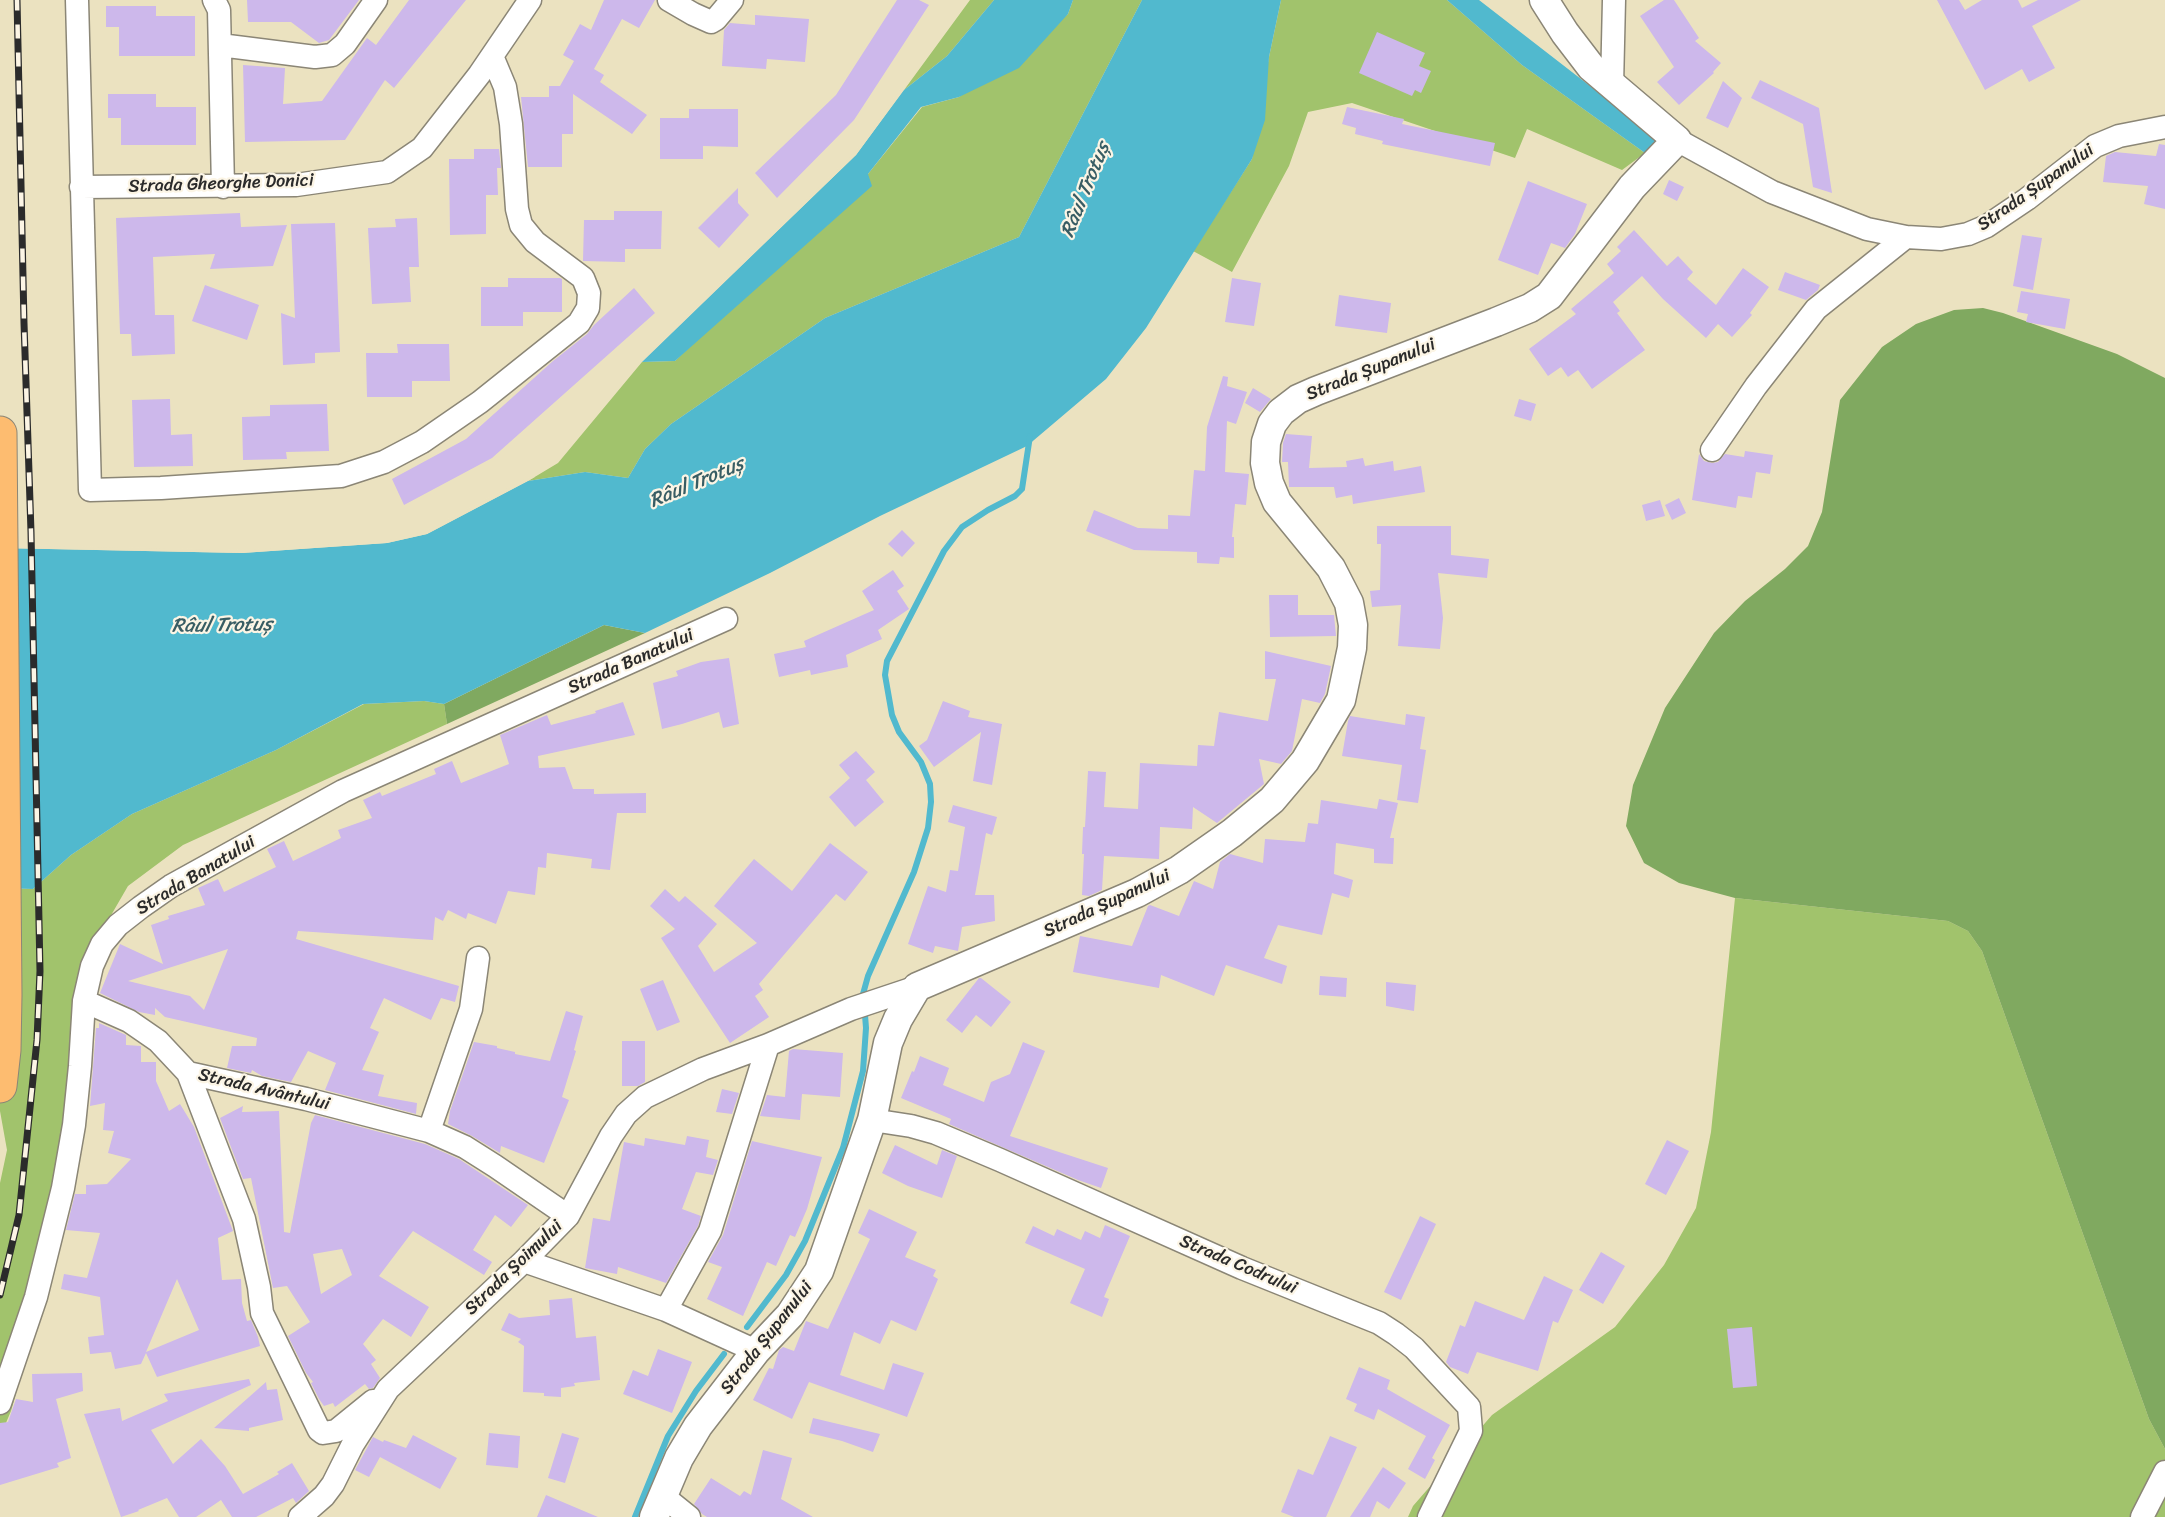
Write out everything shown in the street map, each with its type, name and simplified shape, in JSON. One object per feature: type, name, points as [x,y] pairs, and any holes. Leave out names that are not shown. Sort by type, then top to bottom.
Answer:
[{"type":"main road","points":[[0,433],[4,935],[4,1050],[0,1086]]},
{"type":"street","points":[[77,0],[90,490],[172,488],[341,476],[373,465],[422,442],[489,395],[579,323],[588,308],[589,293],[583,278],[535,242],[521,225],[517,209],[511,124],[505,87],[492,56]]},
{"type":"street","points":[[214,0],[219,10],[223,187]]},
{"type":"street","points":[[220,45],[315,57],[332,55],[345,44],[376,0]]},
{"type":"street","name":"Strada Gheorghe Donici","points":[[81,187],[296,185],[387,172],[422,148],[492,56],[530,0]]},
{"type":"street","points":[[669,0],[711,22],[716,20],[732,0]]},
{"type":"street","points":[[1544,0],[1591,67],[1677,140]]},
{"type":"street","points":[[1612,86],[1614,0]]},
{"type":"street","name":"Strada Șupanului","points":[[658,1507],[679,1458],[698,1426],[756,1351],[790,1315],[819,1271],[872,1120],[888,1043],[898,1019],[917,987],[1137,893],[1179,870],[1223,840],[1272,800],[1305,761],[1341,700],[1352,648],[1353,625],[1349,603],[1341,585],[1316,548],[1277,502],[1269,483],[1265,463],[1266,442],[1272,424],[1281,412],[1298,399],[1316,391],[1496,322],[1530,308],[1549,296],[1632,187],[1677,140],[1772,192],[1867,229],[1906,237],[1941,239],[1968,234],[1987,226],[2027,199],[2095,146],[2119,136],[2165,127]]},
{"type":"street","points":[[1712,450],[1756,386],[1816,309],[1906,237]]},
{"type":"street","name":"Strada Banatului","points":[[0,1403],[36,1297],[63,1188],[74,1125],[84,1001],[92,966],[102,944],[118,925],[171,886],[343,791],[726,619]]},
{"type":"street","points":[[429,1131],[471,1009],[478,958]]},
{"type":"street","name":"Strada Șoimului","points":[[300,1517],[324,1496],[333,1484],[353,1444],[388,1389],[524,1261],[568,1216],[611,1136],[626,1114],[645,1098],[703,1069],[768,1045],[851,1009],[917,987]]},
{"type":"street","name":"Strada Avântului","points":[[84,1001],[129,1021],[159,1041],[188,1073],[306,1099],[429,1131],[465,1147],[568,1216]]},
{"type":"street","points":[[666,1310],[710,1231],[768,1045]]},
{"type":"street","points":[[188,1073],[244,1219],[259,1287],[262,1313],[319,1430],[323,1433],[336,1431],[388,1389]]},
{"type":"street","name":"Strada Codrului","points":[[872,1120],[912,1126],[936,1133],[1242,1268],[1379,1323],[1396,1334],[1414,1348],[1469,1407],[1471,1431],[1429,1517]]},
{"type":"street","points":[[524,1261],[666,1310],[756,1351]]},
{"type":"street","points":[[2142,1517],[2165,1473]]},
{"type":"street","points":[[658,1507],[688,1517]]},
{"type":"green space","points":[[970,0],[994,0],[947,56],[904,90]]},
{"type":"green space","points":[[1073,0],[1142,0],[1019,237],[825,318],[671,424],[645,449],[628,478],[585,472],[528,481],[558,463],[642,362],[675,361],[868,174],[922,107],[959,97],[1068,14]]},
{"type":"green space","points":[[1281,0],[1447,0],[1522,65],[1645,153],[1622,170],[1527,129],[1515,158],[1352,103],[1308,112],[1289,166],[1232,272],[1193,251],[1252,159]]},
{"type":"green space","points":[[1983,308],[2117,354],[2165,378],[2165,1449],[2149,1419],[1982,951],[1968,931],[1948,921],[1735,898],[1679,883],[1644,863],[1626,826],[1633,785],[1665,708],[1714,633],[1745,601],[1785,569],[1808,546],[1822,512],[1840,400],[1882,347],[1916,324],[1954,310]]},
{"type":"green space","points":[[604,625],[645,633],[447,724],[444,704]]},
{"type":"green space","points":[[424,701],[444,704],[447,724],[183,845],[128,886],[88,955],[41,1305],[11,1411],[0,1437],[0,1183],[7,1150],[0,1111],[0,888],[33,889],[71,855],[132,814],[276,750],[364,704]]},
{"type":"green space","points":[[1735,898],[1948,921],[1968,931],[1982,951],[2149,1419],[2165,1449],[2165,1517],[1408,1517],[1413,1506],[1492,1415],[1615,1327],[1664,1265],[1696,1208],[1711,1132]]},
{"type":"water","points":[[994,0],[1073,0],[1068,14],[1019,68],[959,97],[921,107],[868,174],[872,186],[675,361],[642,362],[856,155],[904,90],[947,56]]},
{"type":"water","name":"Râul Trotuș","points":[[1142,0],[1281,0],[1269,57],[1265,120],[1252,159],[1146,328],[1106,379],[1027,446],[645,633],[604,625],[444,704],[424,701],[363,704],[276,750],[132,814],[71,855],[33,889],[0,888],[0,548],[242,553],[387,543],[427,534],[528,481],[585,472],[628,478],[645,449],[671,424],[825,318],[1019,237]]},
{"type":"water","points":[[1447,0],[1479,0],[1661,141],[1645,153],[1522,65]]},
{"type":"pier","points":[[910,81],[856,155],[639,364],[640,360],[854,153],[901,88]]},
{"type":"pier","points":[[535,477],[427,534],[387,543],[242,553],[0,548],[0,545],[242,550],[387,540],[426,531],[526,478]]},
{"type":"building","points":[[247,0],[359,0],[329,40],[319,43],[291,22],[248,22]]},
{"type":"building","points":[[409,0],[466,0],[394,88],[385,80],[345,140],[245,142],[243,65],[285,68],[283,104],[322,101],[367,38],[376,45]]},
{"type":"building","points":[[604,0],[655,0],[639,28],[622,19],[594,69],[604,75],[600,82],[647,115],[632,134],[573,94],[573,134],[562,134],[562,167],[528,167],[521,97],[549,97],[549,86],[560,86],[574,61],[563,55],[580,24],[591,30]]},
{"type":"building","points":[[897,0],[919,0],[929,5],[854,120],[777,198],[755,173],[836,95]]},
{"type":"building","points":[[1664,0],[1674,0],[1699,38],[1695,41],[1721,63],[1714,73],[1679,105],[1657,82],[1674,67],[1640,16]]},
{"type":"building","points":[[1937,0],[1959,0],[1965,10],[1982,0],[2018,0],[2022,8],[2038,0],[2081,0],[2032,26],[2055,68],[2029,82],[2022,69],[1985,90]]},
{"type":"building","points":[[106,6],[156,6],[156,16],[195,16],[195,56],[119,56],[119,27],[106,27]]},
{"type":"building","points":[[755,15],[809,19],[805,62],[767,59],[766,69],[722,66],[724,30],[730,23],[755,25]]},
{"type":"building","points":[[1377,32],[1425,53],[1419,66],[1431,71],[1421,93],[1415,90],[1412,96],[1359,73]]},
{"type":"building","points":[[1760,80],[1819,108],[1832,193],[1813,187],[1803,124],[1751,98]]},
{"type":"building","points":[[1723,81],[1742,98],[1728,128],[1706,118]]},
{"type":"building","points":[[108,94],[156,94],[156,107],[196,107],[196,145],[121,145],[121,118],[108,118]]},
{"type":"building","points":[[1347,107],[1404,119],[1402,124],[1495,143],[1490,166],[1382,144],[1383,141],[1355,134],[1356,128],[1342,124]]},
{"type":"building","points":[[689,109],[738,109],[738,147],[703,146],[703,159],[660,159],[660,118],[689,118]]},
{"type":"building","points":[[2159,144],[2165,145],[2165,209],[2144,204],[2148,186],[2103,182],[2106,156],[2115,152],[2156,156]]},
{"type":"building","points":[[474,149],[499,149],[501,168],[497,168],[498,195],[486,195],[486,234],[450,235],[449,159],[474,159]]},
{"type":"building","points":[[1669,180],[1684,187],[1677,201],[1663,194]]},
{"type":"building","points":[[1528,181],[1587,204],[1575,234],[1565,248],[1551,243],[1538,275],[1498,260]]},
{"type":"building","points":[[738,188],[738,203],[749,215],[719,248],[698,228]]},
{"type":"building","points":[[614,211],[662,211],[661,249],[625,249],[625,262],[583,261],[584,220],[614,220]]},
{"type":"building","points":[[240,213],[241,227],[287,225],[273,266],[210,269],[215,254],[153,257],[155,315],[174,315],[175,354],[132,356],[131,334],[120,334],[116,218]]},
{"type":"building","points":[[417,218],[419,267],[409,267],[411,302],[372,304],[368,228],[396,227],[395,219]]},
{"type":"building","points":[[335,223],[340,352],[315,353],[315,363],[283,365],[281,313],[295,318],[291,224]]},
{"type":"building","points":[[1634,230],[1667,266],[1678,256],[1693,272],[1687,279],[1716,305],[1743,268],[1769,287],[1750,313],[1752,315],[1732,337],[1718,324],[1706,338],[1663,299],[1642,276],[1613,302],[1620,311],[1617,313],[1645,350],[1592,389],[1578,370],[1568,377],[1561,367],[1548,376],[1529,349],[1576,314],[1571,309],[1614,273],[1607,264],[1621,251],[1617,247]]},
{"type":"building","points":[[2022,235],[2042,238],[2033,290],[2013,286]]},
{"type":"building","points":[[1785,272],[1820,285],[1818,290],[1806,300],[1778,290]]},
{"type":"building","points":[[508,278],[562,279],[562,312],[523,312],[523,326],[481,326],[481,287],[508,287]]},
{"type":"building","points":[[1232,278],[1261,283],[1254,326],[1225,322]]},
{"type":"building","points":[[205,285],[259,305],[247,340],[192,321]]},
{"type":"building","points":[[634,288],[655,313],[492,458],[404,505],[392,479],[466,439],[553,361],[587,334]]},
{"type":"building","points":[[2021,291],[2070,299],[2065,329],[2026,322],[2028,314],[2017,312]]},
{"type":"building","points":[[1339,295],[1391,303],[1387,333],[1335,326]]},
{"type":"building","points":[[397,344],[449,344],[450,381],[412,381],[412,397],[367,397],[366,353],[398,353]]},
{"type":"building","points":[[1223,376],[1228,377],[1227,386],[1247,392],[1236,424],[1227,421],[1225,472],[1249,474],[1246,505],[1235,504],[1232,537],[1234,537],[1234,558],[1220,557],[1219,564],[1197,563],[1197,552],[1134,550],[1086,531],[1094,510],[1138,528],[1168,529],[1168,515],[1190,516],[1194,470],[1205,471],[1207,427]]},
{"type":"building","points":[[1253,388],[1271,399],[1260,412],[1245,403]]},
{"type":"building","points":[[170,399],[171,435],[192,434],[193,466],[134,467],[132,400]]},
{"type":"building","points":[[1519,399],[1536,404],[1531,421],[1514,416]]},
{"type":"building","points":[[327,404],[329,451],[286,452],[287,459],[243,460],[242,417],[270,416],[270,405]]},
{"type":"building","points":[[1286,434],[1312,436],[1309,468],[1347,467],[1346,461],[1363,458],[1365,466],[1393,461],[1394,471],[1421,466],[1425,492],[1353,504],[1352,495],[1336,498],[1334,487],[1289,487],[1288,462],[1282,462]]},
{"type":"building","points":[[1745,451],[1773,455],[1770,474],[1756,472],[1752,498],[1738,496],[1736,508],[1692,500],[1699,454],[1704,461],[1712,463],[1718,462],[1725,454],[1744,457]]},
{"type":"building","points":[[1679,498],[1686,513],[1672,520],[1665,505]]},
{"type":"building","points":[[1660,500],[1665,516],[1646,521],[1642,505]]},
{"type":"building","points":[[1377,526],[1451,526],[1451,555],[1489,559],[1487,578],[1438,573],[1443,618],[1440,649],[1398,646],[1401,605],[1372,607],[1370,591],[1380,590],[1381,544],[1377,544]]},
{"type":"building","points":[[902,530],[915,543],[902,557],[888,544]]},
{"type":"building","points":[[893,570],[904,586],[897,591],[909,609],[878,630],[882,639],[846,655],[848,667],[811,675],[810,670],[779,677],[774,654],[806,647],[804,641],[874,610],[862,591]]},
{"type":"building","points":[[1269,595],[1298,595],[1298,615],[1334,615],[1336,636],[1270,637]]},
{"type":"building","points":[[1265,651],[1331,666],[1325,694],[1320,703],[1302,699],[1292,751],[1281,764],[1259,759],[1264,784],[1217,823],[1193,807],[1192,829],[1160,827],[1159,859],[1104,856],[1102,890],[1089,896],[1082,895],[1083,827],[1085,827],[1088,771],[1106,772],[1104,807],[1138,809],[1140,763],[1197,766],[1198,745],[1214,746],[1219,712],[1268,721],[1276,679],[1265,679]]},
{"type":"building","points":[[729,658],[739,724],[723,728],[719,712],[662,729],[653,683],[678,676],[676,671],[701,662]]},
{"type":"building","points":[[943,701],[970,711],[968,717],[1002,724],[992,785],[973,781],[981,732],[934,767],[919,746],[927,740]]},
{"type":"building","points":[[623,702],[635,735],[538,756],[539,768],[565,767],[573,789],[594,789],[594,794],[646,793],[646,813],[617,813],[610,870],[591,868],[592,859],[547,853],[546,868],[538,867],[535,895],[508,891],[496,924],[468,913],[466,919],[448,910],[443,921],[435,917],[433,940],[298,931],[296,939],[459,986],[455,1002],[441,998],[431,1020],[384,998],[370,1028],[379,1032],[362,1070],[384,1075],[378,1096],[417,1103],[416,1114],[325,1090],[336,1063],[308,1051],[291,1082],[262,1076],[252,1070],[251,1073],[227,1068],[232,1046],[256,1046],[257,1038],[165,1017],[155,1008],[155,1015],[139,1012],[100,993],[120,944],[163,964],[151,925],[169,919],[168,916],[205,905],[198,888],[218,879],[224,892],[276,867],[267,849],[284,841],[293,861],[341,838],[338,830],[372,818],[363,800],[380,792],[382,796],[436,774],[434,769],[452,761],[461,783],[509,764],[500,735],[547,715],[551,725],[596,713],[595,711]],"holes":[[[228,949],[204,1010],[190,996],[128,981]]]},
{"type":"building","points":[[1406,714],[1425,717],[1420,749],[1426,750],[1418,803],[1397,800],[1402,765],[1342,756],[1350,716],[1405,725]]},
{"type":"building","points":[[856,751],[875,772],[866,780],[884,802],[855,827],[829,797],[850,778],[839,765]]},
{"type":"building","points":[[1379,799],[1398,803],[1390,838],[1394,838],[1393,864],[1374,863],[1374,849],[1336,843],[1334,874],[1353,880],[1349,898],[1332,893],[1322,935],[1278,925],[1264,958],[1287,966],[1282,984],[1226,965],[1214,996],[1161,975],[1159,988],[1073,972],[1080,936],[1132,946],[1148,906],[1179,916],[1194,881],[1213,889],[1220,862],[1230,854],[1263,863],[1265,839],[1305,842],[1308,823],[1318,824],[1321,800],[1377,809]]},
{"type":"building","points":[[953,805],[997,817],[992,835],[986,833],[975,895],[994,895],[995,921],[962,927],[958,951],[935,946],[933,953],[908,944],[928,886],[946,892],[950,870],[958,871],[965,827],[948,822]]},
{"type":"building","points":[[830,843],[868,872],[845,901],[836,894],[759,984],[763,990],[755,996],[769,1017],[730,1043],[661,938],[675,929],[650,906],[665,889],[679,902],[685,896],[717,924],[698,946],[714,972],[757,943],[714,906],[754,859],[792,891]]},
{"type":"building","points":[[1320,976],[1347,978],[1346,997],[1319,995]]},
{"type":"building","points":[[979,978],[1011,1002],[991,1027],[976,1015],[962,1033],[946,1020]]},
{"type":"building","points":[[663,980],[680,1022],[657,1031],[640,989]]},
{"type":"building","points":[[1386,982],[1416,985],[1414,1011],[1386,1006]]},
{"type":"building","points":[[566,1011],[583,1016],[574,1050],[576,1051],[562,1097],[569,1100],[544,1163],[501,1146],[500,1153],[448,1124],[450,1111],[474,1042],[550,1061]]},
{"type":"building","points":[[99,1023],[126,1035],[126,1045],[141,1046],[141,1062],[156,1062],[156,1081],[169,1111],[180,1104],[194,1127],[233,1231],[218,1238],[222,1280],[241,1279],[242,1303],[247,1321],[251,1320],[260,1346],[157,1377],[146,1353],[141,1364],[115,1369],[111,1352],[90,1354],[88,1337],[104,1335],[100,1297],[61,1289],[64,1274],[87,1278],[100,1233],[66,1230],[75,1194],[86,1194],[86,1185],[107,1184],[131,1159],[108,1153],[114,1131],[103,1130],[105,1103],[90,1106],[96,1028],[99,1028]],"holes":[[[177,1279],[199,1330],[146,1352]]]},
{"type":"building","points":[[622,1041],[645,1041],[645,1082],[638,1086],[622,1086]]},
{"type":"building","points":[[1023,1042],[1045,1051],[1010,1136],[1108,1168],[1101,1188],[949,1124],[951,1119],[901,1098],[920,1056],[949,1068],[943,1085],[984,1102],[991,1082],[1010,1074]]},
{"type":"building","points":[[793,1049],[843,1053],[840,1097],[802,1094],[800,1120],[760,1116],[767,1095],[785,1097],[789,1051]]},
{"type":"building","points":[[722,1089],[739,1093],[732,1114],[716,1112]]},
{"type":"building","points":[[243,1106],[242,1112],[279,1111],[284,1232],[290,1233],[311,1123],[315,1115],[425,1144],[459,1159],[528,1205],[511,1227],[495,1215],[473,1250],[492,1262],[484,1275],[413,1231],[379,1276],[429,1307],[411,1337],[383,1319],[363,1344],[376,1360],[371,1364],[380,1378],[373,1388],[369,1389],[365,1384],[335,1407],[333,1403],[324,1406],[288,1336],[310,1322],[287,1286],[273,1288],[251,1178],[243,1179],[220,1118]],"holes":[[[342,1249],[352,1275],[321,1294],[313,1254]]]},
{"type":"building","points":[[687,1136],[709,1140],[706,1157],[718,1160],[713,1175],[696,1172],[682,1209],[701,1216],[698,1226],[666,1283],[618,1267],[617,1274],[585,1268],[593,1218],[610,1221],[624,1142],[644,1146],[645,1138],[685,1145]]},
{"type":"building","points":[[1667,1140],[1689,1151],[1666,1195],[1645,1184]]},
{"type":"building","points":[[752,1141],[822,1157],[807,1209],[795,1237],[790,1235],[776,1266],[767,1262],[743,1316],[707,1299],[722,1267],[708,1262],[723,1235]]},
{"type":"building","points":[[895,1145],[937,1165],[942,1150],[957,1156],[942,1198],[908,1186],[882,1173]]},
{"type":"building","points":[[869,1209],[917,1232],[905,1257],[936,1270],[933,1276],[938,1279],[916,1331],[891,1320],[880,1344],[854,1332],[840,1375],[884,1390],[893,1363],[924,1373],[907,1417],[809,1382],[792,1419],[753,1400],[769,1368],[773,1369],[779,1350],[783,1347],[794,1351],[806,1321],[828,1329],[870,1239],[858,1233]]},
{"type":"building","points":[[1420,1216],[1436,1224],[1401,1300],[1384,1292]]},
{"type":"building","points":[[1105,1225],[1130,1236],[1104,1297],[1109,1299],[1102,1317],[1070,1303],[1085,1269],[1025,1243],[1033,1226],[1054,1236],[1057,1229],[1081,1240],[1085,1231],[1100,1238]]},
{"type":"building","points":[[1601,1252],[1625,1266],[1603,1304],[1579,1290]]},
{"type":"building","points":[[1544,1276],[1573,1290],[1558,1323],[1553,1321],[1538,1371],[1477,1352],[1468,1374],[1450,1367],[1446,1362],[1460,1325],[1465,1327],[1475,1301],[1524,1320]]},
{"type":"building","points":[[572,1298],[576,1338],[596,1336],[600,1380],[574,1383],[575,1386],[561,1388],[561,1397],[523,1392],[524,1346],[518,1342],[521,1339],[501,1330],[509,1313],[519,1318],[550,1315],[549,1300]]},
{"type":"building","points":[[1752,1327],[1757,1386],[1733,1388],[1727,1329]]},
{"type":"building","points":[[658,1349],[692,1362],[672,1413],[623,1394],[633,1370],[648,1376]]},
{"type":"building","points":[[1359,1367],[1390,1380],[1387,1389],[1450,1425],[1432,1458],[1435,1460],[1425,1479],[1408,1469],[1426,1436],[1378,1409],[1374,1420],[1354,1411],[1357,1404],[1346,1399]]},
{"type":"building","points":[[82,1373],[83,1391],[56,1399],[71,1458],[57,1463],[59,1467],[0,1485],[0,1423],[8,1422],[16,1399],[33,1402],[32,1374]]},
{"type":"building","points":[[249,1379],[251,1385],[151,1430],[173,1464],[201,1439],[225,1466],[243,1494],[279,1474],[277,1472],[292,1463],[309,1491],[296,1503],[293,1498],[256,1517],[232,1517],[221,1500],[196,1517],[179,1517],[167,1498],[121,1517],[84,1414],[120,1408],[122,1421],[168,1401],[164,1394]]},
{"type":"building","points":[[266,1382],[267,1390],[277,1389],[283,1420],[249,1428],[249,1431],[214,1428]]},
{"type":"building","points":[[813,1418],[880,1434],[873,1452],[809,1433]]},
{"type":"building","points":[[489,1433],[520,1436],[518,1468],[486,1465]]},
{"type":"building","points":[[562,1433],[579,1438],[565,1483],[548,1478]]},
{"type":"building","points":[[413,1435],[457,1458],[440,1489],[380,1457],[369,1477],[355,1470],[373,1437],[406,1448]]},
{"type":"building","points":[[1330,1436],[1357,1447],[1326,1517],[1294,1517],[1281,1512],[1298,1469],[1313,1475]]},
{"type":"building","points":[[763,1450],[792,1458],[781,1499],[813,1517],[707,1517],[702,1514],[694,1504],[711,1478],[740,1496],[744,1491],[751,1495]]},
{"type":"building","points":[[1383,1467],[1406,1483],[1389,1509],[1377,1501],[1370,1517],[1350,1517]]},
{"type":"building","points":[[546,1495],[598,1517],[537,1517]]},
{"type":"waterway","points":[[863,994],[868,976],[914,872],[928,828],[931,802],[930,784],[921,762],[899,732],[892,715],[885,675],[887,661],[944,551],[962,527],[1015,496],[1022,489],[1030,436]]},
{"type":"waterway","points":[[747,1327],[786,1275],[805,1241],[843,1148],[863,1071],[865,1015]]},
{"type":"waterway","points":[[635,1517],[668,1436],[696,1391],[724,1354]]},
{"type":"railway","points":[[0,1295],[19,1215],[37,1040],[40,971],[17,0]]}]
